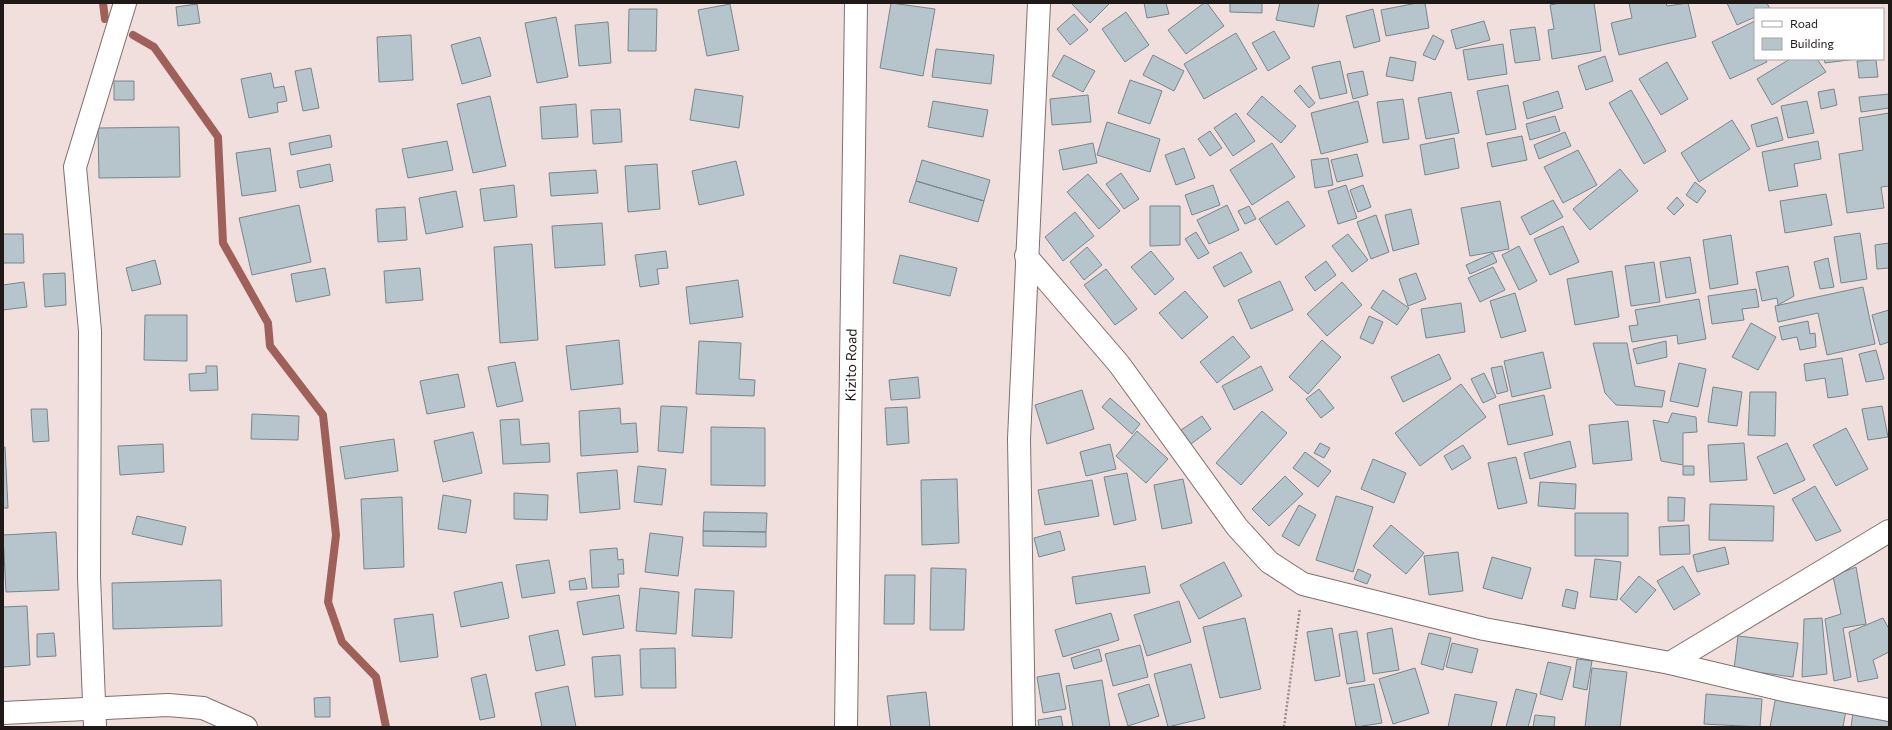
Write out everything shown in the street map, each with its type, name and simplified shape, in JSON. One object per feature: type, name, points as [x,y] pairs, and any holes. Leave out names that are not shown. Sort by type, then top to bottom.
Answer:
[{"type":"street","points":[[95,717],[89,577],[90,331],[75,167],[125,3]]},
{"type":"street","name":"Kizito Road","points":[[846,727],[856,3]]},
{"type":"street","points":[[1024,727],[1019,439],[1026,256],[1039,3]]},
{"type":"street","points":[[1026,256],[1119,364],[1237,527],[1269,562],[1303,584],[1484,629],[1670,663],[1788,691],[1889,710]]},
{"type":"street","points":[[1670,663],[1889,531]]},
{"type":"street","points":[[3,713],[95,717],[168,705],[203,708],[246,727]]},
{"type":"path","points":[[1284,727],[1303,584]]},
{"type":"building","points":[[891,3],[935,9],[923,76],[880,68]]},
{"type":"building","points":[[1071,3],[1108,3],[1109,4],[1090,23]]},
{"type":"building","points":[[1144,3],[1166,3],[1169,14],[1147,18]]},
{"type":"building","points":[[1204,3],[1207,3],[1224,26],[1186,54],[1168,30]]},
{"type":"building","points":[[1230,3],[1262,3],[1262,13],[1230,12]]},
{"type":"building","points":[[1280,3],[1319,3],[1314,27],[1276,20]]},
{"type":"building","points":[[1417,3],[1425,3],[1429,28],[1386,36],[1381,10]]},
{"type":"building","points":[[1560,3],[1594,3],[1601,51],[1552,59],[1548,30],[1554,29],[1550,5]]},
{"type":"building","points":[[1629,3],[1666,3],[1667,6],[1688,3],[1696,37],[1619,55],[1611,23],[1632,18]]},
{"type":"building","points":[[1727,3],[1767,3],[1770,8],[1754,8],[1754,17],[1737,25]]},
{"type":"building","points":[[197,4],[200,23],[178,26],[176,7]]},
{"type":"building","points":[[730,4],[739,50],[707,56],[698,10]]},
{"type":"building","points":[[629,9],[657,9],[656,51],[628,51]]},
{"type":"building","points":[[1373,9],[1380,41],[1354,48],[1346,16]]},
{"type":"building","points":[[1126,12],[1149,45],[1125,62],[1102,29]]},
{"type":"building","points":[[1074,14],[1088,30],[1070,45],[1057,29]]},
{"type":"building","points":[[556,17],[568,77],[537,83],[525,23]]},
{"type":"building","points":[[1484,21],[1490,40],[1456,49],[1451,30]]},
{"type":"building","points":[[1754,21],[1754,60],[1766,60],[1767,62],[1730,79],[1712,42]]},
{"type":"building","points":[[608,22],[611,63],[579,66],[575,25]]},
{"type":"building","points":[[1535,27],[1540,60],[1515,63],[1510,30]]},
{"type":"building","points":[[1274,31],[1290,58],[1268,71],[1252,43]]},
{"type":"building","points":[[1236,33],[1257,69],[1204,99],[1184,64]]},
{"type":"building","points":[[411,35],[413,80],[379,82],[377,37]]},
{"type":"building","points":[[1433,35],[1444,41],[1435,60],[1423,55]]},
{"type":"building","points":[[480,37],[491,76],[462,84],[451,45]]},
{"type":"building","points":[[1503,44],[1507,74],[1468,80],[1463,50]]},
{"type":"building","points":[[936,49],[994,55],[991,84],[932,77]]},
{"type":"building","points":[[1064,55],[1095,71],[1083,92],[1052,76]]},
{"type":"building","points":[[1153,55],[1184,71],[1174,91],[1143,75]]},
{"type":"building","points":[[1605,56],[1613,81],[1586,90],[1578,66]]},
{"type":"building","points":[[1390,57],[1416,62],[1413,81],[1386,76]]},
{"type":"building","points":[[1788,60],[1818,60],[1826,72],[1772,105],[1757,79]]},
{"type":"building","points":[[1824,60],[1848,60],[1825,63]]},
{"type":"building","points":[[1876,60],[1878,77],[1859,78],[1857,61]]},
{"type":"building","points":[[1340,61],[1347,93],[1320,99],[1312,67]]},
{"type":"building","points":[[1667,62],[1688,99],[1661,115],[1639,79]]},
{"type":"building","points":[[311,68],[319,108],[303,111],[295,71]]},
{"type":"building","points":[[1363,71],[1368,95],[1353,99],[1347,74]]},
{"type":"building","points":[[271,73],[274,88],[284,86],[287,101],[277,103],[278,112],[249,118],[241,79]]},
{"type":"building","points":[[1130,80],[1162,91],[1150,124],[1118,113]]},
{"type":"building","points":[[114,81],[134,81],[134,100],[114,100]]},
{"type":"building","points":[[1300,85],[1315,103],[1309,108],[1294,91]]},
{"type":"building","points":[[1508,85],[1516,129],[1486,135],[1477,91]]},
{"type":"building","points":[[695,89],[743,96],[739,128],[690,120]]},
{"type":"building","points":[[1834,89],[1837,105],[1821,109],[1818,92]]},
{"type":"building","points":[[1631,90],[1666,151],[1644,164],[1609,103]]},
{"type":"building","points":[[1558,91],[1563,108],[1527,119],[1523,102]]},
{"type":"building","points":[[1451,92],[1459,133],[1426,139],[1418,98]]},
{"type":"building","points":[[1889,94],[1889,108],[1861,112],[1859,97]]},
{"type":"building","points":[[1088,95],[1091,122],[1052,125],[1050,99]]},
{"type":"building","points":[[490,96],[506,166],[473,173],[457,104]]},
{"type":"building","points":[[1262,96],[1296,126],[1281,143],[1247,114]]},
{"type":"building","points":[[1403,99],[1409,139],[1383,143],[1377,102]]},
{"type":"building","points":[[933,101],[988,110],[983,137],[928,127]]},
{"type":"building","points":[[1358,101],[1368,142],[1321,154],[1311,113]]},
{"type":"building","points":[[1807,101],[1814,133],[1788,138],[1781,106]]},
{"type":"building","points":[[576,104],[578,137],[542,139],[540,107]]},
{"type":"building","points":[[620,109],[622,142],[593,144],[591,110]]},
{"type":"building","points":[[1236,113],[1255,141],[1233,156],[1214,128]]},
{"type":"building","points":[[1889,113],[1889,186],[1881,187],[1884,208],[1847,213],[1839,154],[1863,150],[1859,118]]},
{"type":"building","points":[[1555,116],[1560,131],[1530,140],[1526,124]]},
{"type":"building","points":[[1777,117],[1783,140],[1757,147],[1751,125]]},
{"type":"building","points":[[1732,120],[1750,149],[1699,182],[1681,153]]},
{"type":"building","points":[[1107,122],[1160,139],[1150,172],[1097,155]]},
{"type":"building","points":[[179,127],[180,177],[99,178],[98,128]]},
{"type":"building","points":[[1210,131],[1222,148],[1210,156],[1198,139]]},
{"type":"building","points":[[1565,132],[1571,146],[1539,159],[1534,145]]},
{"type":"building","points":[[330,135],[332,147],[291,155],[289,143]]},
{"type":"building","points":[[1522,136],[1527,160],[1492,167],[1487,143]]},
{"type":"building","points":[[1454,138],[1459,168],[1425,175],[1420,145]]},
{"type":"building","points":[[447,141],[453,170],[408,178],[402,149]]},
{"type":"building","points":[[1818,141],[1821,159],[1794,164],[1798,186],[1769,191],[1762,152]]},
{"type":"building","points":[[1093,143],[1097,163],[1063,170],[1059,150]]},
{"type":"building","points":[[1272,143],[1295,177],[1252,205],[1230,170]]},
{"type":"building","points":[[270,148],[276,191],[242,196],[236,153]]},
{"type":"building","points":[[1184,148],[1195,178],[1176,185],[1165,155]]},
{"type":"building","points":[[1578,150],[1597,185],[1563,203],[1544,167]]},
{"type":"building","points":[[1357,154],[1363,176],[1337,182],[1331,160]]},
{"type":"building","points":[[1328,158],[1333,185],[1315,188],[1311,160]]},
{"type":"building","points":[[922,160],[990,180],[984,201],[916,181]]},
{"type":"building","points":[[736,161],[744,195],[699,205],[692,171]]},
{"type":"building","points":[[330,164],[333,181],[300,188],[297,171]]},
{"type":"building","points":[[657,164],[660,209],[628,212],[625,166]]},
{"type":"building","points":[[1620,169],[1638,191],[1590,230],[1573,209]]},
{"type":"building","points":[[596,170],[598,193],[551,196],[549,173]]},
{"type":"building","points":[[1121,173],[1139,199],[1124,209],[1106,184]]},
{"type":"building","points":[[1088,174],[1120,211],[1099,229],[1067,192]]},
{"type":"building","points":[[916,181],[984,201],[978,222],[909,202]]},
{"type":"building","points":[[1695,182],[1706,191],[1697,203],[1686,195]]},
{"type":"building","points":[[514,185],[517,217],[484,221],[480,189]]},
{"type":"building","points":[[1213,185],[1220,205],[1192,215],[1185,195]]},
{"type":"building","points":[[1346,185],[1357,218],[1338,224],[1328,191]]},
{"type":"building","points":[[1363,185],[1371,207],[1358,212],[1350,190]]},
{"type":"building","points":[[456,191],[463,227],[426,234],[419,198]]},
{"type":"building","points":[[1826,194],[1832,225],[1785,233],[1780,201]]},
{"type":"building","points":[[1677,197],[1684,205],[1674,215],[1667,208]]},
{"type":"building","points":[[1553,200],[1563,217],[1530,235],[1521,217]]},
{"type":"building","points":[[1288,201],[1305,226],[1276,245],[1259,219]]},
{"type":"building","points":[[1500,201],[1509,249],[1470,256],[1461,208]]},
{"type":"building","points":[[299,205],[311,262],[252,275],[239,218]]},
{"type":"building","points":[[1227,205],[1239,230],[1209,244],[1197,220]]},
{"type":"building","points":[[1150,206],[1180,206],[1180,245],[1150,246]]},
{"type":"building","points":[[1249,206],[1256,219],[1245,224],[1238,211]]},
{"type":"building","points":[[405,207],[407,240],[378,242],[376,209]]},
{"type":"building","points":[[1411,209],[1419,244],[1393,251],[1385,215]]},
{"type":"building","points":[[1075,212],[1094,236],[1063,261],[1045,237]]},
{"type":"building","points":[[1376,215],[1389,252],[1371,259],[1357,222]]},
{"type":"building","points":[[602,223],[605,265],[555,268],[552,226]]},
{"type":"building","points":[[1563,226],[1579,262],[1550,275],[1534,239]]},
{"type":"building","points":[[1196,232],[1209,253],[1198,259],[1185,239]]},
{"type":"building","points":[[1860,233],[1867,279],[1841,283],[1834,237]]},
{"type":"building","points":[[3,234],[23,234],[24,263],[3,263]]},
{"type":"building","points":[[1348,234],[1368,260],[1352,272],[1332,246]]},
{"type":"building","points":[[1731,235],[1738,284],[1710,289],[1703,240]]},
{"type":"building","points":[[1889,243],[1889,268],[1877,269],[1875,245]]},
{"type":"building","points":[[532,244],[538,340],[500,343],[494,247]]},
{"type":"building","points":[[1519,246],[1537,281],[1519,290],[1502,255]]},
{"type":"building","points":[[1087,247],[1102,265],[1084,280],[1070,262]]},
{"type":"building","points":[[666,251],[668,268],[657,269],[659,284],[640,287],[635,255]]},
{"type":"building","points":[[1151,251],[1174,279],[1155,295],[1131,267]]},
{"type":"building","points":[[1241,252],[1252,272],[1224,287],[1213,267]]},
{"type":"building","points":[[1493,253],[1497,262],[1470,274],[1466,265]]},
{"type":"building","points":[[900,255],[957,268],[950,296],[893,283]]},
{"type":"building","points":[[1690,257],[1696,293],[1666,298],[1660,262]]},
{"type":"building","points":[[1828,258],[1834,287],[1820,289],[1814,262]]},
{"type":"building","points":[[155,260],[161,284],[132,291],[126,268]]},
{"type":"building","points":[[1326,261],[1336,275],[1315,291],[1305,277]]},
{"type":"building","points":[[1654,262],[1660,302],[1631,306],[1625,266]]},
{"type":"building","points":[[1788,266],[1794,296],[1778,305],[1777,298],[1762,301],[1756,272]]},
{"type":"building","points":[[1493,267],[1505,290],[1480,302],[1468,278]]},
{"type":"building","points":[[325,268],[330,295],[296,302],[291,274]]},
{"type":"building","points":[[420,268],[423,300],[386,303],[384,271]]},
{"type":"building","points":[[1106,269],[1137,309],[1115,325],[1084,285]]},
{"type":"building","points":[[1612,271],[1619,317],[1575,325],[1567,279]]},
{"type":"building","points":[[65,273],[66,305],[45,307],[43,274]]},
{"type":"building","points":[[1416,273],[1426,299],[1408,306],[1399,279]]},
{"type":"building","points":[[738,280],[743,317],[690,324],[686,287]]},
{"type":"building","points":[[1280,281],[1293,310],[1251,329],[1238,300]]},
{"type":"building","points":[[24,282],[27,307],[3,310],[3,285]]},
{"type":"building","points":[[1342,282],[1362,305],[1327,336],[1307,314]]},
{"type":"building","points":[[1863,287],[1875,344],[1827,355],[1818,313],[1778,322],[1775,306]]},
{"type":"building","points":[[1756,289],[1759,307],[1742,309],[1744,320],[1712,324],[1708,296]]},
{"type":"building","points":[[1383,290],[1409,308],[1397,325],[1371,308]]},
{"type":"building","points":[[1185,291],[1208,317],[1182,339],[1159,313]]},
{"type":"building","points":[[1515,293],[1526,331],[1501,338],[1490,301]]},
{"type":"building","points":[[1699,299],[1706,339],[1678,344],[1677,335],[1632,342],[1629,326],[1638,325],[1635,310]]},
{"type":"building","points":[[1461,303],[1465,332],[1426,338],[1421,309]]},
{"type":"building","points":[[1889,310],[1889,342],[1880,345],[1872,315]]},
{"type":"building","points":[[145,315],[187,315],[187,361],[144,360]]},
{"type":"building","points":[[1369,316],[1383,322],[1373,344],[1360,338]]},
{"type":"building","points":[[1808,321],[1810,334],[1815,333],[1816,347],[1800,350],[1797,337],[1782,340],[1779,327]]},
{"type":"building","points":[[1751,323],[1776,337],[1758,370],[1732,357]]},
{"type":"building","points":[[1233,336],[1250,357],[1217,383],[1200,362]]},
{"type":"building","points":[[619,340],[623,384],[571,390],[566,346]]},
{"type":"building","points":[[1322,340],[1341,357],[1308,394],[1289,377]]},
{"type":"building","points":[[699,341],[741,343],[739,379],[755,380],[754,396],[696,394]]},
{"type":"building","points":[[1666,341],[1667,357],[1637,364],[1633,349]]},
{"type":"building","points":[[1593,343],[1627,343],[1635,386],[1665,391],[1662,407],[1616,405],[1605,393]]},
{"type":"building","points":[[1876,350],[1884,379],[1866,382],[1859,354]]},
{"type":"building","points":[[1543,352],[1551,388],[1512,397],[1504,361]]},
{"type":"building","points":[[1439,354],[1451,379],[1403,402],[1391,377]]},
{"type":"building","points":[[1842,358],[1848,395],[1828,398],[1825,378],[1806,381],[1804,364]]},
{"type":"building","points":[[515,362],[523,401],[497,407],[488,367]]},
{"type":"building","points":[[1679,363],[1706,369],[1698,407],[1670,401]]},
{"type":"building","points":[[206,366],[217,366],[218,390],[190,391],[189,374],[206,373]]},
{"type":"building","points":[[1261,366],[1273,390],[1234,410],[1222,386]]},
{"type":"building","points":[[1502,366],[1508,391],[1497,394],[1491,368]]},
{"type":"building","points":[[1484,373],[1496,397],[1483,403],[1471,379]]},
{"type":"building","points":[[458,374],[465,407],[427,414],[420,381]]},
{"type":"building","points":[[918,377],[920,398],[891,400],[889,380]]},
{"type":"building","points":[[1461,384],[1486,417],[1420,466],[1395,433]]},
{"type":"building","points":[[1713,387],[1742,392],[1737,426],[1708,422]]},
{"type":"building","points":[[1319,389],[1334,408],[1321,418],[1306,399]]},
{"type":"building","points":[[1082,390],[1094,429],[1047,444],[1035,405]]},
{"type":"building","points":[[1750,392],[1776,392],[1775,436],[1748,435]]},
{"type":"building","points":[[1544,395],[1553,435],[1508,445],[1499,405]]},
{"type":"building","points":[[1110,398],[1140,424],[1132,434],[1102,407]]},
{"type":"building","points":[[661,406],[687,407],[683,453],[658,451]]},
{"type":"building","points":[[1882,406],[1888,437],[1868,440],[1862,409]]},
{"type":"building","points":[[907,407],[909,443],[887,445],[885,408]]},
{"type":"building","points":[[620,408],[621,424],[636,423],[638,452],[581,456],[579,411]]},
{"type":"building","points":[[31,409],[47,409],[49,441],[33,442]]},
{"type":"building","points":[[1262,411],[1287,433],[1241,485],[1216,463]]},
{"type":"building","points":[[1672,413],[1696,417],[1697,432],[1683,433],[1683,465],[1661,461],[1653,420],[1668,423]]},
{"type":"building","points":[[252,414],[299,416],[298,440],[251,439]]},
{"type":"building","points":[[1202,416],[1211,429],[1191,444],[1181,430]]},
{"type":"building","points":[[519,419],[521,445],[549,443],[550,462],[503,464],[500,420]]},
{"type":"building","points":[[1628,421],[1632,460],[1593,464],[1589,425]]},
{"type":"building","points":[[711,427],[765,428],[765,486],[711,485]]},
{"type":"building","points":[[1846,428],[1868,469],[1836,486],[1813,445]]},
{"type":"building","points":[[1137,431],[1168,459],[1146,483],[1116,456]]},
{"type":"building","points":[[473,432],[482,473],[443,482],[434,441]]},
{"type":"building","points":[[394,439],[398,471],[345,479],[340,447]]},
{"type":"building","points":[[1570,441],[1576,467],[1530,479],[1524,453]]},
{"type":"building","points":[[1320,443],[1330,448],[1324,458],[1314,453]]},
{"type":"building","points":[[1744,443],[1747,480],[1710,482],[1708,445]]},
{"type":"building","points":[[1787,443],[1805,480],[1774,494],[1757,457]]},
{"type":"building","points":[[163,444],[164,472],[120,475],[118,446]]},
{"type":"building","points":[[1110,444],[1116,469],[1086,476],[1080,452]]},
{"type":"building","points":[[1463,445],[1471,458],[1452,470],[1444,456]]},
{"type":"building","points":[[3,447],[5,447],[8,508],[3,508]]},
{"type":"building","points":[[1305,452],[1331,471],[1318,487],[1293,468]]},
{"type":"building","points":[[1516,457],[1527,503],[1498,509],[1488,463]]},
{"type":"building","points":[[1373,459],[1406,473],[1394,503],[1361,489]]},
{"type":"building","points":[[638,466],[666,469],[662,505],[634,502]]},
{"type":"building","points":[[1683,466],[1694,466],[1694,475],[1683,475]]},
{"type":"building","points":[[617,470],[620,509],[580,513],[577,473]]},
{"type":"building","points":[[1127,473],[1136,520],[1114,525],[1104,477]]},
{"type":"building","points":[[1285,476],[1303,494],[1269,526],[1252,509]]},
{"type":"building","points":[[957,479],[959,543],[922,545],[921,480]]},
{"type":"building","points":[[1183,479],[1192,523],[1162,529],[1154,485]]},
{"type":"building","points":[[1092,480],[1099,516],[1045,525],[1038,490]]},
{"type":"building","points":[[1540,482],[1576,484],[1575,509],[1538,506]]},
{"type":"building","points":[[1815,486],[1841,531],[1816,541],[1792,499]]},
{"type":"building","points":[[514,493],[548,495],[547,520],[514,519]]},
{"type":"building","points":[[443,495],[471,500],[466,533],[438,529]]},
{"type":"building","points":[[1336,496],[1373,507],[1353,572],[1316,560]]},
{"type":"building","points":[[402,497],[404,567],[364,569],[361,499]]},
{"type":"building","points":[[1668,497],[1685,498],[1684,521],[1668,521]]},
{"type":"building","points":[[1710,504],[1774,506],[1773,541],[1709,540]]},
{"type":"building","points":[[1299,505],[1316,515],[1299,546],[1282,536]]},
{"type":"building","points":[[704,512],[767,513],[766,532],[703,531]]},
{"type":"building","points":[[1575,513],[1628,513],[1628,556],[1575,556]]},
{"type":"building","points":[[137,516],[186,527],[182,545],[132,534]]},
{"type":"building","points":[[1391,525],[1424,553],[1406,574],[1373,546]]},
{"type":"building","points":[[1689,525],[1690,554],[1660,555],[1659,527]]},
{"type":"building","points":[[703,531],[766,532],[766,547],[703,546]]},
{"type":"building","points":[[1060,531],[1065,550],[1039,557],[1034,538]]},
{"type":"building","points":[[56,532],[59,590],[6,592],[3,535]]},
{"type":"building","points":[[650,533],[683,537],[678,576],[645,572]]},
{"type":"building","points":[[1725,547],[1729,564],[1697,572],[1693,555]]},
{"type":"building","points":[[617,548],[618,560],[623,559],[624,574],[618,574],[619,587],[592,588],[590,550]]},
{"type":"building","points":[[1458,552],[1463,591],[1429,595],[1424,556]]},
{"type":"building","points":[[1492,557],[1531,568],[1522,599],[1483,588]]},
{"type":"building","points":[[1595,559],[1621,562],[1617,600],[1590,597]]},
{"type":"building","points":[[549,560],[555,593],[522,598],[516,565]]},
{"type":"building","points":[[1224,562],[1242,596],[1199,619],[1180,585]]},
{"type":"building","points":[[1145,566],[1150,593],[1076,604],[1072,577]]},
{"type":"building","points":[[1683,566],[1700,594],[1674,610],[1657,581]]},
{"type":"building","points":[[1856,567],[1866,624],[1843,628],[1851,677],[1834,681],[1825,619],[1841,614],[1833,576]]},
{"type":"building","points":[[931,568],[966,569],[964,630],[930,630]]},
{"type":"building","points":[[1358,569],[1371,575],[1367,584],[1354,579]]},
{"type":"building","points":[[885,575],[915,575],[914,624],[884,624]]},
{"type":"building","points":[[1639,576],[1656,590],[1636,613],[1620,599]]},
{"type":"building","points":[[585,578],[587,589],[570,590],[569,581]]},
{"type":"building","points":[[221,580],[222,626],[113,629],[112,583]]},
{"type":"building","points":[[502,582],[509,618],[461,627],[454,592]]},
{"type":"building","points":[[640,588],[679,592],[676,634],[636,631]]},
{"type":"building","points":[[695,589],[734,591],[732,638],[692,636]]},
{"type":"building","points":[[1566,589],[1578,592],[1575,609],[1562,606]]},
{"type":"building","points":[[619,595],[624,628],[583,635],[577,602]]},
{"type":"building","points":[[1179,601],[1191,642],[1147,656],[1134,615]]},
{"type":"building","points":[[27,606],[30,665],[3,667],[3,607]]},
{"type":"building","points":[[1111,613],[1119,640],[1063,657],[1055,630]]},
{"type":"building","points":[[433,614],[438,657],[400,662],[394,619]]},
{"type":"building","points":[[1245,618],[1261,689],[1220,698],[1203,627]]},
{"type":"building","points":[[1822,618],[1827,674],[1802,677],[1804,619]]},
{"type":"building","points":[[1883,618],[1889,629],[1889,652],[1873,660],[1878,678],[1858,682],[1849,632]]},
{"type":"building","points":[[1332,628],[1340,676],[1315,681],[1307,632]]},
{"type":"building","points":[[1392,628],[1399,670],[1373,674],[1367,633]]},
{"type":"building","points":[[558,630],[565,665],[536,671],[529,636]]},
{"type":"building","points":[[1357,631],[1365,681],[1347,684],[1339,634]]},
{"type":"building","points":[[54,633],[56,656],[37,657],[37,634]]},
{"type":"building","points":[[1429,633],[1451,638],[1443,670],[1421,664]]},
{"type":"building","points":[[1738,636],[1798,643],[1793,677],[1734,669]]},
{"type":"building","points":[[1452,643],[1478,649],[1472,673],[1446,667]]},
{"type":"building","points":[[1140,645],[1148,677],[1113,686],[1105,654]]},
{"type":"building","points":[[675,648],[676,688],[641,688],[640,649]]},
{"type":"building","points":[[1099,649],[1102,661],[1074,669],[1071,658]]},
{"type":"building","points":[[620,655],[623,695],[595,697],[592,657]]},
{"type":"building","points":[[1577,659],[1592,661],[1587,690],[1573,687]]},
{"type":"building","points":[[1548,662],[1571,667],[1562,700],[1540,694]]},
{"type":"building","points":[[1191,664],[1205,718],[1168,727],[1154,674]]},
{"type":"building","points":[[1415,668],[1429,713],[1393,724],[1379,679]]},
{"type":"building","points":[[1592,668],[1627,672],[1620,727],[1585,727]]},
{"type":"building","points":[[1059,673],[1066,709],[1043,713],[1037,677]]},
{"type":"building","points":[[486,674],[495,717],[480,720],[471,678]]},
{"type":"building","points":[[1102,680],[1110,727],[1073,727],[1066,686]]},
{"type":"building","points":[[1149,684],[1159,716],[1128,726],[1118,694]]},
{"type":"building","points":[[1374,684],[1382,723],[1356,727],[1349,688]]},
{"type":"building","points":[[568,686],[576,727],[542,727],[535,693]]},
{"type":"building","points":[[1516,689],[1537,694],[1528,727],[1506,727]]},
{"type":"building","points":[[926,692],[930,727],[891,727],[887,696]]},
{"type":"building","points":[[1455,694],[1497,702],[1491,727],[1448,727]]},
{"type":"building","points":[[1706,694],[1762,699],[1760,727],[1704,724]]},
{"type":"building","points":[[1776,696],[1846,710],[1843,727],[1770,727]]},
{"type":"building","points":[[330,697],[330,717],[315,717],[314,698]]},
{"type":"building","points":[[1853,713],[1889,718],[1889,727],[1851,727]]},
{"type":"building","points":[[1535,715],[1555,717],[1554,727],[1533,727]]},
{"type":"building","points":[[1061,716],[1063,727],[1039,727],[1038,720]]},
{"type":"waterway","points":[[103,3],[105,19]]},
{"type":"waterway","points":[[133,35],[154,47],[218,137],[223,243],[268,323],[270,346],[323,415],[336,535],[328,602],[342,642],[376,677],[386,727]]}]
